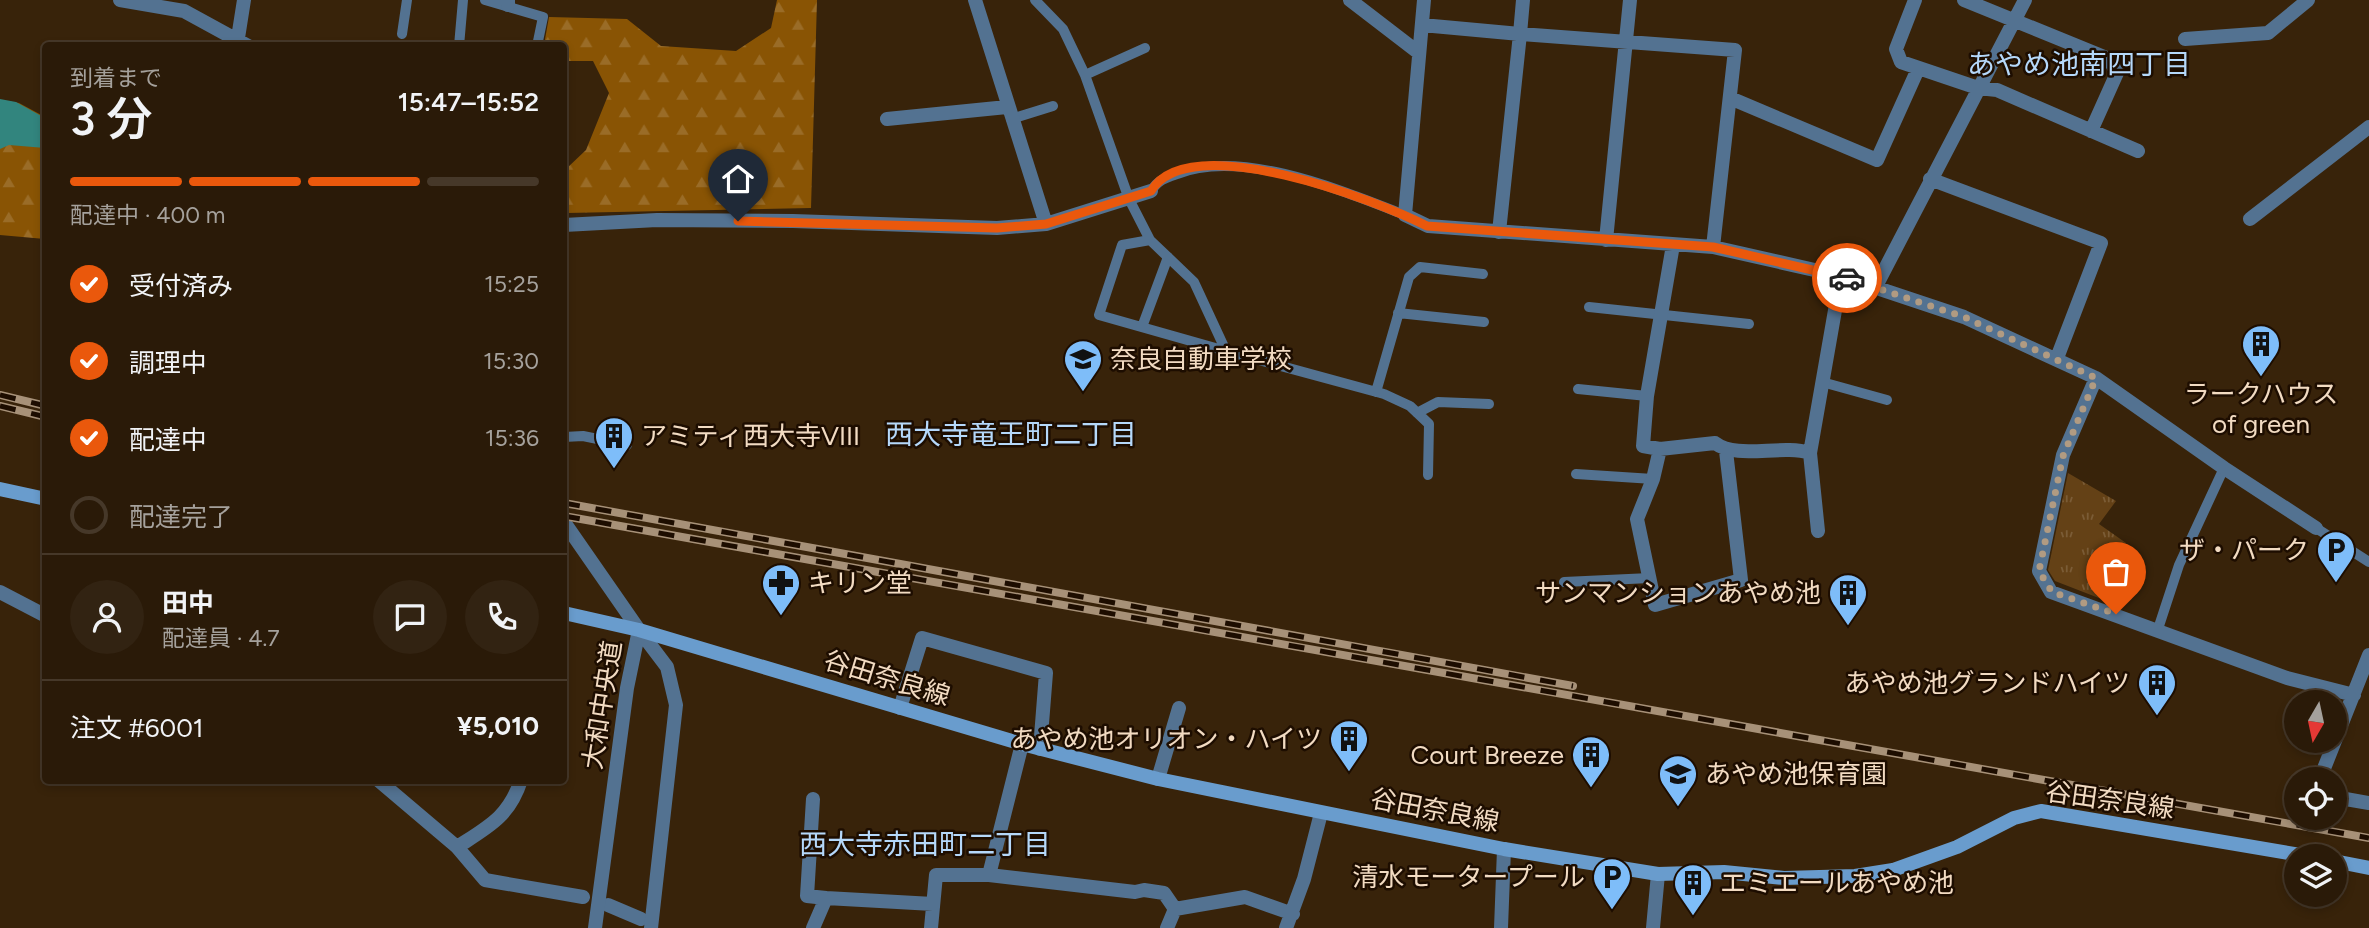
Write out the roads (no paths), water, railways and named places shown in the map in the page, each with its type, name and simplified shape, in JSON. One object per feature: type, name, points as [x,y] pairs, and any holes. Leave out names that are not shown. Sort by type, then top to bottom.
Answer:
[{"type":"main road","points":[[0,489],[42,498]]},
{"type":"main road","name":"谷田奈良線","points":[[567,614],[639,630],[1022,744],[1158,779],[1504,849],[1658,874],[1724,872],[1784,878],[1855,877],[1893,870],[1957,847],[2014,818],[2041,811],[2284,852]]},
{"type":"main road","points":[[2347,864],[2369,868]]},
{"type":"street","points":[[120,0],[179,6],[243,42],[244,0]]},
{"type":"street","points":[[975,0],[1046,224]]},
{"type":"street","points":[[1350,0],[1419,53]]},
{"type":"street","points":[[1424,0],[1405,215],[1427,226],[1713,247],[1841,276],[1964,317],[2096,378],[2224,468],[2316,528]]},
{"type":"street","points":[[1499,232],[1523,0]]},
{"type":"street","points":[[1606,240],[1630,0]]},
{"type":"street","points":[[1915,0],[1896,49],[1901,62],[1978,88],[1997,90],[2138,151]]},
{"type":"street","points":[[1964,0],[2109,60],[2117,74],[2091,131]]},
{"type":"street","points":[[1875,288],[2025,0]]},
{"type":"street","points":[[2185,39],[2268,33],[2308,0]]},
{"type":"street","points":[[1422,25],[1735,50],[1713,247]]},
{"type":"street","points":[[1730,98],[1877,160],[1918,69]]},
{"type":"street","points":[[887,119],[1009,113]]},
{"type":"street","points":[[2250,219],[2369,127]]},
{"type":"street","points":[[1930,179],[2101,243],[2057,358]]},
{"type":"street","points":[[567,225],[657,220],[997,228],[1046,224],[1151,191]]},
{"type":"street","points":[[1673,246],[1647,396],[1643,446],[1660,449],[1715,443],[1726,452],[1786,449],[1810,453]]},
{"type":"street","points":[[1818,531],[1810,453],[1841,276]]},
{"type":"street","points":[[2096,378],[2063,456],[2039,571],[2052,592],[2287,678],[2354,695]]},
{"type":"street","points":[[1660,449],[1653,479],[1637,519],[1655,605],[1741,580],[1726,452]]},
{"type":"street","points":[[567,526],[639,630]]},
{"type":"street","points":[[0,592],[42,615]]},
{"type":"street","name":"大和中央道","points":[[639,630],[667,667],[676,705],[646,924]]},
{"type":"street","name":"大和中央道","points":[[595,928],[627,688],[639,630]]},
{"type":"street","points":[[900,708],[922,638],[1046,673],[1040,749]]},
{"type":"street","points":[[2325,767],[2369,655]]},
{"type":"street","points":[[1158,779],[1179,708]]},
{"type":"street","points":[[989,875],[1022,744]]},
{"type":"street","points":[[383,784],[457,847],[485,880],[583,897]]},
{"type":"street","points":[[457,847],[500,818],[514,801],[520,784]]},
{"type":"street","points":[[813,799],[807,896],[933,904]]},
{"type":"street","points":[[2347,799],[2369,803]]},
{"type":"street","points":[[1286,928],[1293,914],[1321,813]]},
{"type":"street","points":[[1501,928],[1504,849]]},
{"type":"street","points":[[1653,928],[1658,874]]},
{"type":"street","points":[[931,928],[936,875],[989,875],[1164,893],[1175,909]]},
{"type":"street","points":[[1175,909],[1245,897],[1293,914]]},
{"type":"street","points":[[813,928],[826,898]]},
{"type":"street","points":[[608,905],[646,924]]},
{"type":"street","points":[[1167,928],[1175,909]]},
{"type":"lane","points":[[402,34],[407,0]]},
{"type":"lane","points":[[459,42],[463,0]]},
{"type":"lane","points":[[485,0],[508,2],[543,17],[538,42]]},
{"type":"lane","points":[[1035,0],[1063,29],[1085,75],[1129,199],[1150,240],[1194,282],[1226,351]]},
{"type":"lane","points":[[1085,75],[1144,48]]},
{"type":"lane","points":[[1009,113],[1053,106]]},
{"type":"lane","points":[[1151,191],[1157,182],[1192,167],[1253,168],[1306,179],[1405,215]]},
{"type":"lane","points":[[1150,240],[1122,245],[1099,315],[1376,392],[1410,406],[1429,424],[1428,475]]},
{"type":"lane","points":[[1142,327],[1168,257]]},
{"type":"lane","points":[[1376,392],[1409,277],[1420,267],[1483,274]]},
{"type":"lane","points":[[1588,307],[1749,324]]},
{"type":"lane","points":[[1398,313],[1485,321]]},
{"type":"lane","points":[[1822,382],[1887,400]]},
{"type":"lane","points":[[1578,389],[1647,396]]},
{"type":"lane","points":[[1417,413],[1438,402],[1489,404]]},
{"type":"lane","points":[[567,437],[583,436],[627,446]]},
{"type":"lane","points":[[2158,629],[2179,565],[2224,468]]},
{"type":"lane","points":[[1576,474],[1653,479]]},
{"type":"lane","points":[[2316,528],[2369,562]]},
{"type":"lane","points":[[1564,582],[1650,578]]},
{"type":"water","points":[[0,99],[16,102],[42,116],[42,148],[9,145],[0,149]]},
{"type":"railway","points":[[0,395],[42,405]]},
{"type":"railway","points":[[0,406],[42,416]]},
{"type":"railway","points":[[567,504],[1573,686]]},
{"type":"railway","points":[[567,517],[2369,838]]},
{"type":"place","name":"ラークハウス of green","points":[[2261,378]]},
{"type":"place","name":"奈良自動車学校","points":[[1083,393]]},
{"type":"place","name":"アミティ西大寺VIII","points":[[614,470]]},
{"type":"place","name":"ザ・パーク","points":[[2336,584]]},
{"type":"place","name":"キリン堂","points":[[781,617]]},
{"type":"place","name":"サンマンションあやめ池","points":[[1848,627]]},
{"type":"place","name":"あやめ池グランドハイツ","points":[[2157,717]]},
{"type":"place","name":"あやめ池オリオン・ハイツ","points":[[1349,773]]},
{"type":"place","name":"Court Breeze","points":[[1591,789]]},
{"type":"place","name":"あやめ池保育園","points":[[1678,808]]},
{"type":"place","name":"清水モータープール","points":[[1612,911]]},
{"type":"place","name":"エミエールあやめ池","points":[[1693,917]]},
{"type":"district","name":"あやめ池南四丁目","points":[[2079,64]]},
{"type":"district","name":"西大寺竜王町二丁目","points":[[1011,434]]},
{"type":"district","name":"西大寺赤田町二丁目","points":[[925,844]]}]
